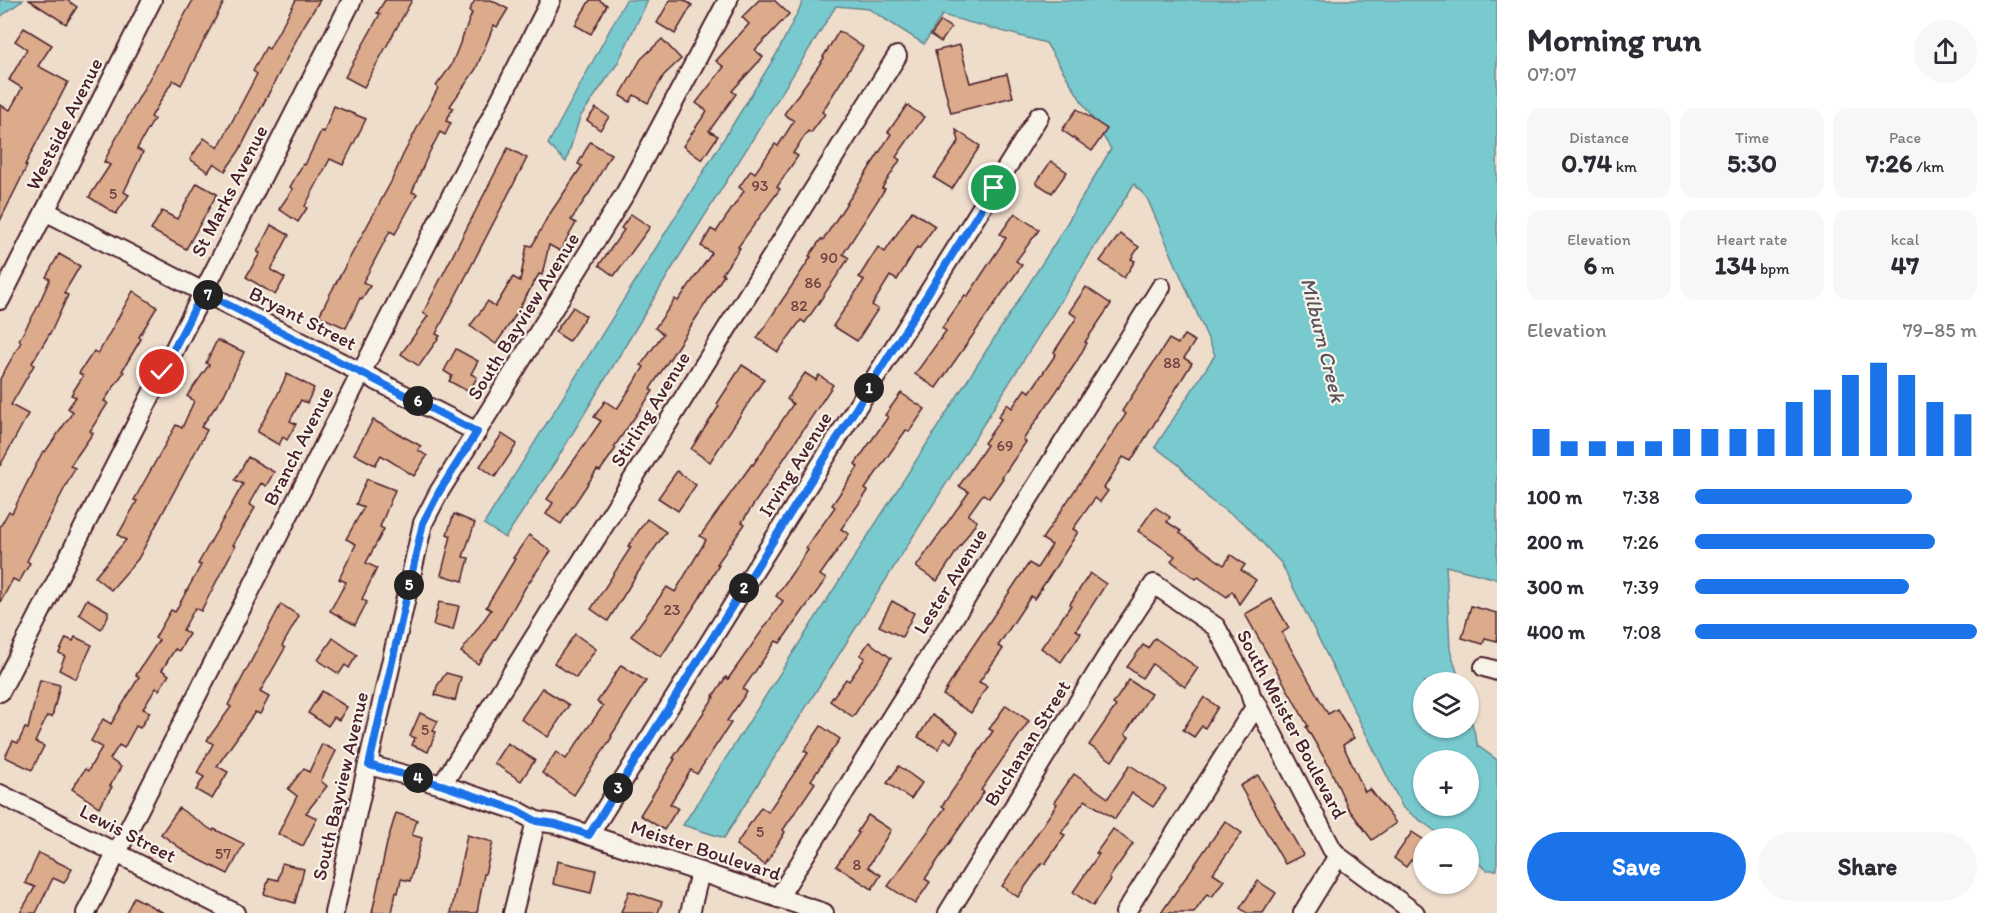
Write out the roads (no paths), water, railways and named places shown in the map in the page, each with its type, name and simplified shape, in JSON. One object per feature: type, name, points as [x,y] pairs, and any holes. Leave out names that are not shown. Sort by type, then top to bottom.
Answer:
[{"type":"street","name":"Westside Avenue","points":[[0,300],[152,0]]},
{"type":"street","name":"St Marks Avenue","points":[[0,692],[352,0]]},
{"type":"street","name":"Branch Avenue","points":[[86,913],[551,0]]},
{"type":"street","name":"South Bayview Avenue","points":[[334,913],[423,523],[439,492],[626,192],[728,0]]},
{"type":"street","name":"Stirling Avenue","points":[[442,785],[897,56]]},
{"type":"street","name":"Irving Avenue","points":[[589,835],[1039,116]]},
{"type":"street","name":"Bryant Street","points":[[45,211],[477,432]]},
{"type":"street","name":"Lester Avenue","points":[[778,898],[1161,287]]},
{"type":"street","name":"South Meister Boulevard","points":[[1146,597],[1154,584],[1216,627],[1249,688],[1252,700],[1257,704],[1332,849],[1338,856]]},
{"type":"street","name":"Buchanan Street","points":[[948,913],[1115,643],[1146,597]]},
{"type":"street","points":[[1125,913],[1257,704]]},
{"type":"street","name":"Meister Boulevard","points":[[369,765],[442,785],[516,810],[536,821],[556,824],[824,913]]},
{"type":"street","name":"Lewis Street","points":[[0,794],[235,913]]},
{"type":"street","points":[[513,913],[536,821]]},
{"type":"street","points":[[1303,913],[1338,856],[1415,913]]},
{"type":"street","points":[[690,913],[700,872]]},
{"type":"water","points":[[0,0],[23,0],[0,17]]},
{"type":"water","points":[[626,0],[648,0],[617,64],[580,117],[566,162],[548,144]]},
{"type":"water","name":"Milburn Creek","points":[[804,0],[1497,0],[1497,579],[1446,566],[1450,649],[1457,672],[1413,672],[1413,738],[1476,738],[1478,746],[1497,760],[1497,870],[1487,870],[1479,864],[1479,828],[1431,828],[1414,816],[1479,816],[1479,750],[1413,750],[1413,815],[1403,808],[1281,563],[1244,523],[1210,500],[1179,465],[1155,447],[1215,355],[1147,198],[1134,184],[724,838],[683,825],[1057,240],[1111,149],[1046,43],[942,15],[924,44],[869,9],[836,6],[677,260],[557,459],[505,538],[484,524],[776,55]]}]
